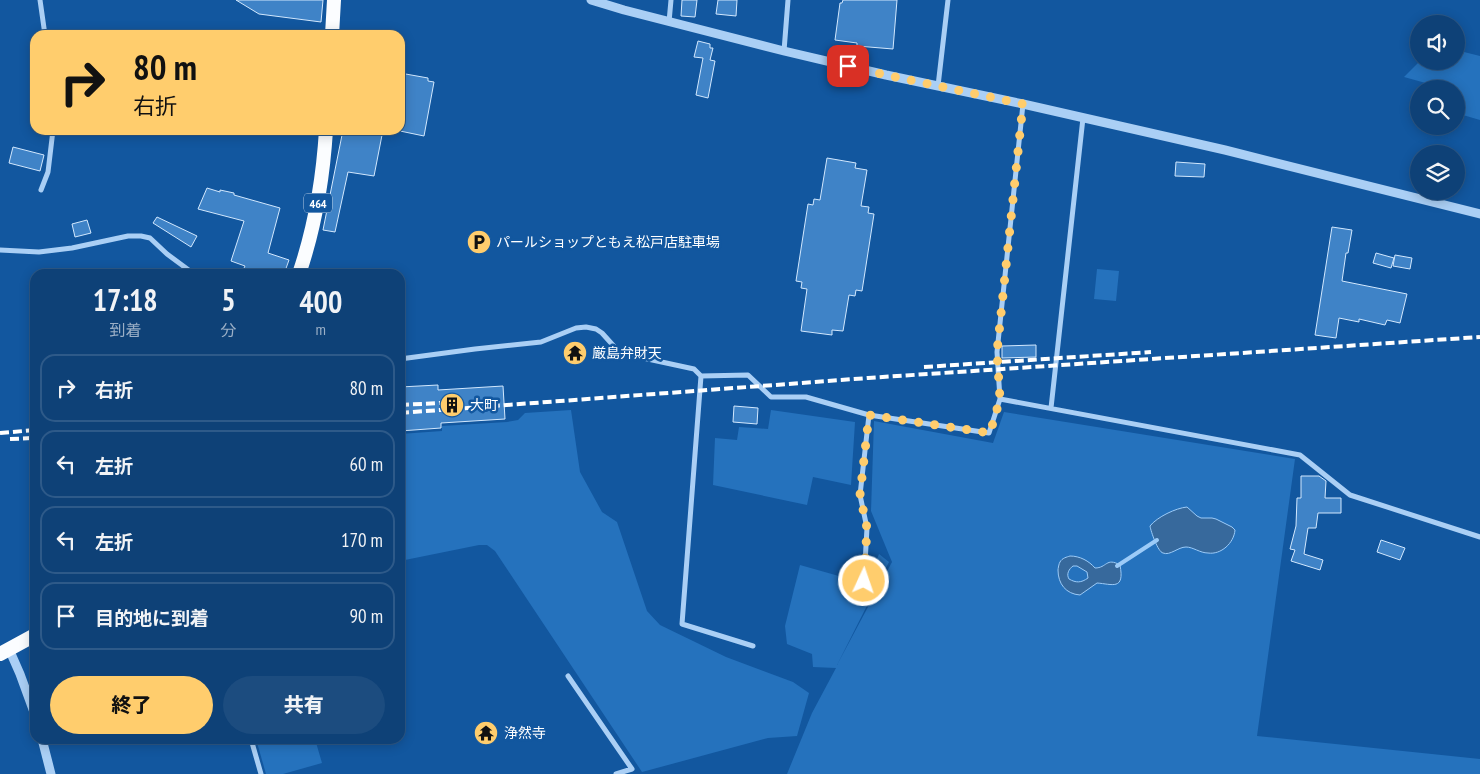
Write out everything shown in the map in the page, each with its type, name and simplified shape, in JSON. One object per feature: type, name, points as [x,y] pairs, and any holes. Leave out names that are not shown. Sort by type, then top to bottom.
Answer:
[{"type":"highway","points":[[332,30],[334,0]]},
{"type":"highway","name":"464","points":[[301,269],[318,199],[325,135]]},
{"type":"highway","points":[[4,652],[30,638]]},
{"type":"street","points":[[40,0],[44,30]]},
{"type":"street","points":[[591,0],[784,51],[1234,152],[1480,214]]},
{"type":"street","points":[[669,22],[671,0]]},
{"type":"street","points":[[784,51],[788,0]]},
{"type":"street","points":[[938,86],[948,0]]},
{"type":"street","points":[[405,358],[541,342],[576,328],[596,328],[620,353],[694,369],[701,376],[748,375],[771,397],[806,397],[869,415],[990,433],[1000,399],[997,352],[1023,104]]},
{"type":"street","points":[[1051,408],[1083,118]]},
{"type":"street","points":[[41,190],[48,172],[52,135]]},
{"type":"street","points":[[0,250],[39,252],[72,248],[128,236],[141,236],[150,238],[187,269]]},
{"type":"street","points":[[701,376],[682,624],[753,646]]},
{"type":"street","points":[[1000,399],[1300,455],[1350,495],[1480,537]]},
{"type":"street","points":[[864,581],[867,528],[860,495],[869,415]]},
{"type":"street","points":[[4,652],[20,674],[30,701]]},
{"type":"street","points":[[568,676],[632,769],[616,774]]},
{"type":"street","points":[[43,744],[51,774]]},
{"type":"street","points":[[252,744],[261,774]]},
{"type":"shaded area","points":[[1465,52],[1480,56],[1480,120],[1465,116],[1465,80],[1415,80],[1404,77],[1411,70],[1465,70]]},
{"type":"shaded area","points":[[1097,269],[1119,271],[1116,301],[1094,299]]},
{"type":"shaded area","points":[[571,410],[580,472],[602,512],[617,522],[647,611],[660,625],[726,657],[793,682],[809,693],[797,736],[768,738],[642,772],[495,551],[487,545],[479,545],[405,560],[405,434],[442,431],[442,426],[507,422],[518,420],[525,413]]},
{"type":"shaded area","points":[[771,410],[855,422],[851,485],[813,477],[807,505],[713,485],[715,438],[737,440],[739,427],[768,429]]},
{"type":"shaded area","points":[[1004,412],[1295,459],[1257,736],[1480,759],[1480,774],[787,774],[812,713],[836,668],[813,667],[812,654],[787,644],[785,626],[800,565],[867,584],[879,554],[889,562],[837,665],[892,562],[871,511],[874,421],[993,443]]},
{"type":"shaded area","points":[[1187,507],[1201,518],[1216,519],[1232,527],[1235,530],[1229,544],[1222,550],[1213,553],[1205,553],[1186,547],[1166,554],[1161,552],[1150,526],[1157,519]]},
{"type":"shaded area","points":[[1070,556],[1084,559],[1095,568],[1099,568],[1109,562],[1120,565],[1121,579],[1112,585],[1097,583],[1080,595],[1071,593],[1061,584],[1058,575],[1059,564],[1063,559]],"holes":[[[1073,566],[1077,566],[1087,572],[1088,578],[1078,582],[1069,579],[1069,570]]]},
{"type":"shaded area","points":[[257,744],[316,744],[322,763],[283,774],[266,774]]},
{"type":"building","points":[[236,0],[323,0],[321,22],[259,14]]},
{"type":"building","points":[[682,0],[697,0],[695,17],[681,16]]},
{"type":"building","points":[[718,0],[737,0],[736,16],[716,14]]},
{"type":"building","points":[[843,0],[897,0],[893,49],[857,46],[857,43],[835,40],[840,3]]},
{"type":"building","points":[[698,41],[710,44],[710,48],[713,48],[710,60],[715,61],[708,98],[696,95],[703,58],[694,57]]},
{"type":"building","points":[[405,74],[428,78],[428,81],[434,82],[424,136],[405,132]]},
{"type":"building","points":[[342,135],[382,135],[374,176],[348,172],[335,232],[323,230]]},
{"type":"building","points":[[13,147],[44,155],[40,171],[9,163]]},
{"type":"building","points":[[827,158],[856,163],[855,168],[867,170],[861,206],[869,207],[868,213],[874,214],[862,291],[856,290],[855,296],[849,295],[843,331],[832,330],[832,335],[801,331],[807,289],[801,288],[802,282],[796,281],[808,204],[813,205],[814,199],[820,200]]},
{"type":"building","points":[[1176,162],[1205,164],[1204,177],[1175,176]]},
{"type":"building","points":[[207,188],[220,192],[220,190],[234,193],[234,195],[280,208],[268,253],[289,260],[286,269],[244,269],[245,266],[231,261],[244,221],[198,209]]},
{"type":"building","points":[[157,217],[197,236],[191,247],[153,223]]},
{"type":"building","points":[[87,220],[91,233],[75,237],[72,224]]},
{"type":"building","points":[[1332,227],[1352,230],[1342,281],[1407,294],[1400,323],[1387,320],[1385,325],[1359,319],[1359,322],[1339,318],[1336,338],[1315,335]]},
{"type":"building","points":[[1376,253],[1394,258],[1391,268],[1373,263]]},
{"type":"building","points":[[1395,255],[1412,258],[1410,269],[1393,266]]},
{"type":"building","points":[[1036,345],[1036,357],[1002,358],[1002,346]]},
{"type":"building","name":"大町","points":[[438,385],[438,390],[503,386],[505,419],[441,423],[441,428],[405,431],[405,387]]},
{"type":"building","points":[[734,406],[758,408],[757,424],[733,422]]},
{"type":"building","points":[[1301,476],[1319,476],[1326,481],[1325,498],[1341,498],[1341,513],[1318,513],[1316,528],[1308,528],[1304,554],[1323,560],[1320,570],[1291,561],[1295,550],[1290,549],[1296,526],[1297,498],[1301,498]]},
{"type":"building","points":[[1381,540],[1405,548],[1400,560],[1377,552]]},
{"type":"waterway","points":[[1117,566],[1157,540]]},
{"type":"railway","points":[[405,413],[868,378],[1480,337]]},
{"type":"railway","points":[[924,367],[1151,352]]},
{"type":"railway","points":[[405,405],[440,403]]},
{"type":"railway","points":[[0,433],[30,430]]},
{"type":"railway","points":[[10,439],[30,438]]},
{"type":"place","name":"パールショップともえ松戸店駐車場","points":[[479,242]]},
{"type":"place","name":"厳島弁財天","points":[[575,353]]},
{"type":"place","name":"大町","points":[[452,405]]},
{"type":"place","name":"浄然寺","points":[[486,733]]},
{"type":"route","points":[[848,66],[1023,104],[997,352],[1000,399],[990,433],[869,415],[860,495],[867,528],[864,581]]}]
